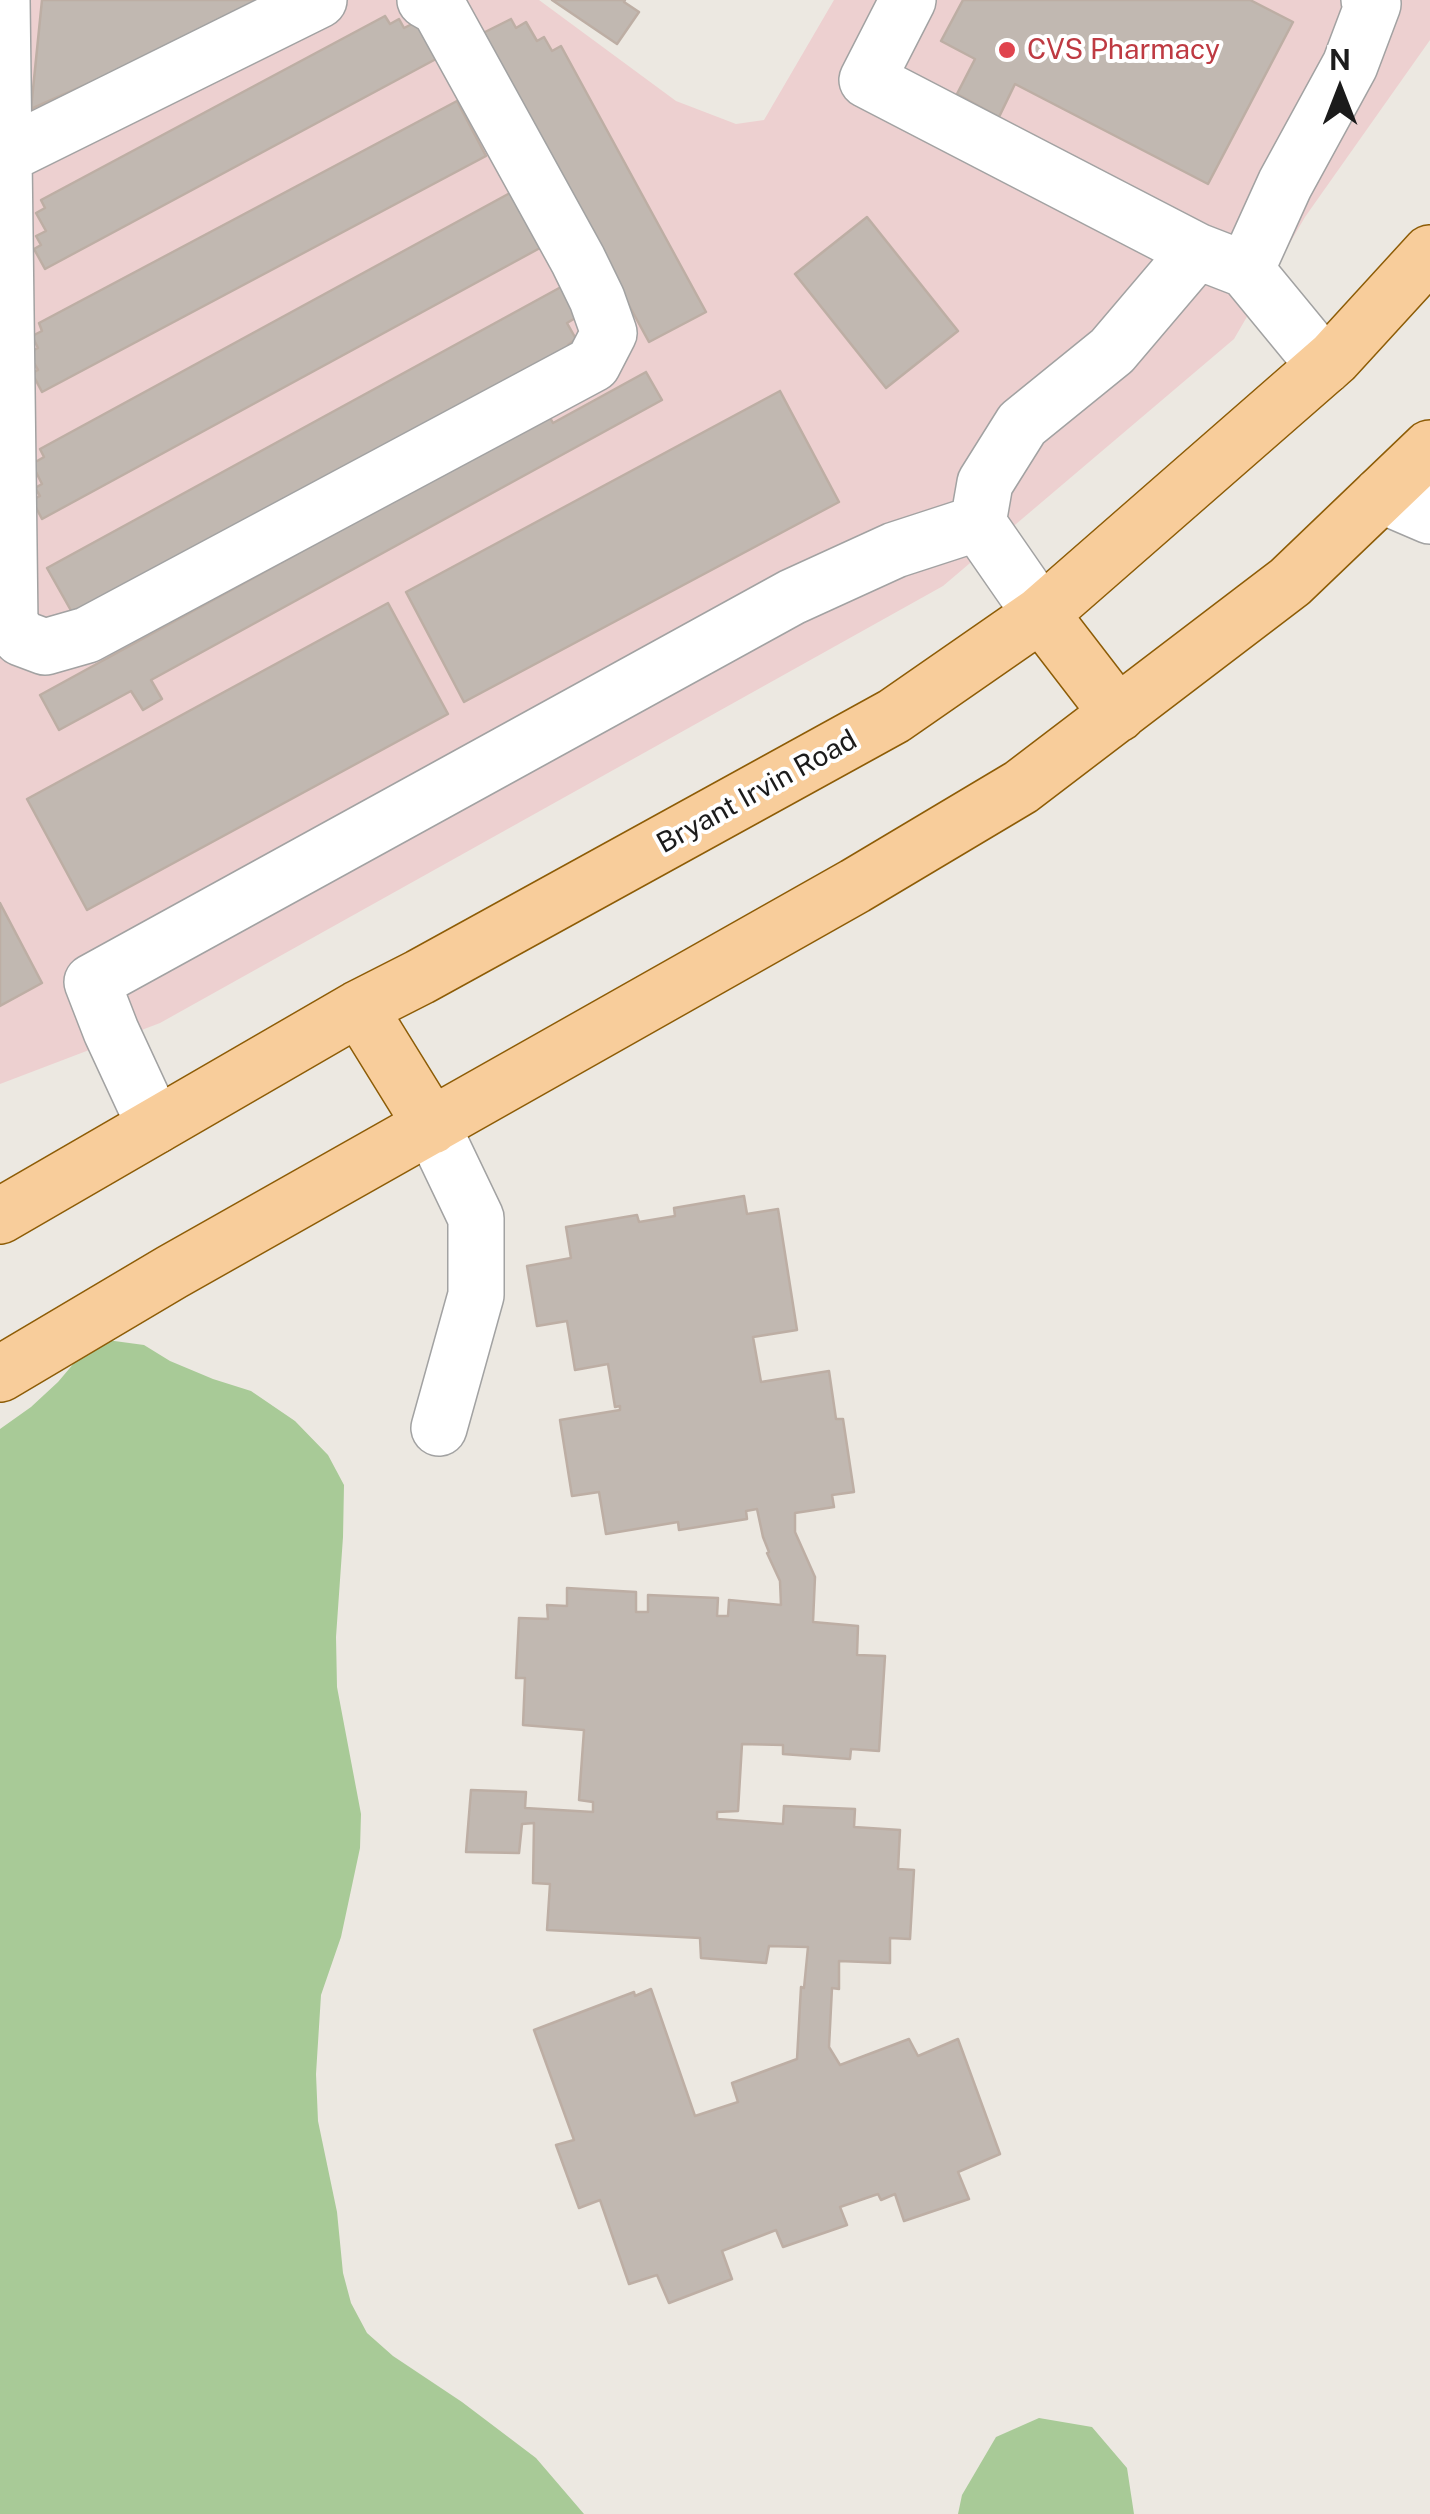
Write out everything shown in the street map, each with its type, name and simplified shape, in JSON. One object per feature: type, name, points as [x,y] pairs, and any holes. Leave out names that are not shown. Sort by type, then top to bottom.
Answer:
[{"type":"main road","name":"Bryant Irvin Road","points":[[0,1216],[359,1008],[894,716],[1041,614],[1326,366],[1430,253]]},
{"type":"main road","points":[[0,1374],[1021,788],[1290,582],[1406,505],[1430,448]]},
{"type":"main road","points":[[1041,614],[1118,714]]},
{"type":"main road","points":[[359,1008],[432,1126]]},
{"type":"lane","points":[[2,0],[10,622],[21,638],[45,647],[87,635],[593,364],[610,334],[597,299],[439,8],[425,0]]},
{"type":"lane","points":[[2,157],[319,0]]},
{"type":"lane","points":[[908,0],[867,80],[1222,261],[1326,366]]},
{"type":"lane","points":[[1041,614],[978,523],[984,483],[1022,424],[1222,261],[1285,184],[1350,65],[1372,4],[1370,0]]},
{"type":"lane","points":[[155,1126],[92,982],[792,597],[895,550],[978,523]]},
{"type":"lane","points":[[432,1126],[476,1218],[476,1295],[439,1428]]},
{"type":"shaded area","points":[[0,0],[539,0],[676,101],[736,124],[764,120],[834,0],[1430,0],[1430,40],[1305,217],[1234,339],[943,586],[160,1023],[0,1084]]},
{"type":"green space","points":[[107,1340],[144,1345],[170,1361],[251,1391],[295,1421],[328,1455],[344,1485],[337,1687],[361,1814],[360,1848],[341,1937],[321,1995],[316,2074],[318,2121],[337,2212],[343,2273],[351,2303],[367,2333],[393,2356],[536,2458],[584,2514],[0,2514],[0,1429],[31,1407],[80,1356]]},
{"type":"green space","points":[[1039,2418],[1092,2427],[1127,2468],[1134,2514],[958,2514],[962,2495],[996,2437]]},
{"type":"building","points":[[42,0],[276,0],[31,109]]},
{"type":"building","points":[[552,0],[625,0],[639,12],[617,44]]},
{"type":"building","name":"CVS Pharmacy","points":[[963,0],[1250,0],[1293,22],[1208,184],[1015,84],[999,117],[957,94],[975,59],[941,41]]},
{"type":"building","points":[[385,16],[390,24],[399,19],[404,28],[416,22],[436,59],[45,269],[34,249],[41,245],[36,236],[46,231],[36,213],[45,208],[41,200]]},
{"type":"building","points":[[511,19],[516,28],[526,22],[537,41],[544,37],[552,51],[561,46],[706,312],[649,342],[481,34]]},
{"type":"building","points":[[457,101],[486,156],[42,392],[32,373],[38,370],[28,353],[38,348],[32,336],[42,331],[39,323]]},
{"type":"building","points":[[510,193],[540,248],[42,519],[32,500],[40,496],[35,488],[42,484],[32,464],[44,457],[40,449]]},
{"type":"building","points":[[867,217],[958,331],[886,388],[795,274]]},
{"type":"building","points":[[561,287],[577,317],[567,323],[576,339],[568,345],[573,354],[78,623],[47,568]]},
{"type":"building","points":[[646,372],[662,400],[151,680],[162,699],[143,710],[131,691],[59,730],[40,695],[549,416],[553,423]]},
{"type":"building","points":[[780,391],[839,502],[464,702],[406,592]]},
{"type":"building","points":[[388,603],[448,714],[87,910],[27,799]]},
{"type":"building","points":[[0,903],[42,983],[0,1006]]},
{"type":"building","points":[[744,1196],[747,1214],[778,1209],[797,1330],[753,1337],[761,1382],[829,1371],[836,1419],[843,1419],[854,1492],[832,1495],[834,1507],[795,1513],[795,1532],[815,1577],[813,1622],[858,1626],[857,1655],[885,1656],[879,1751],[851,1749],[850,1759],[783,1754],[783,1745],[742,1744],[738,1811],[717,1812],[717,1819],[783,1824],[784,1806],[855,1809],[854,1827],[900,1830],[898,1869],[914,1870],[910,1939],[890,1938],[890,1963],[839,1961],[839,1989],[832,1988],[829,2047],[840,2065],[909,2039],[918,2056],[958,2039],[1000,2154],[958,2172],[969,2199],[904,2221],[895,2194],[881,2200],[878,2194],[840,2207],[847,2225],[783,2247],[776,2230],[722,2251],[732,2279],[669,2303],[657,2275],[629,2284],[600,2200],[579,2208],[556,2145],[574,2140],[534,2030],[651,1989],[695,2116],[738,2102],[732,2083],[797,2059],[801,1987],[804,1988],[808,1947],[769,1946],[766,1963],[701,1958],[700,1938],[547,1930],[550,1884],[533,1883],[534,1823],[522,1824],[519,1853],[466,1852],[471,1790],[526,1792],[525,1808],[593,1812],[593,1802],[579,1800],[584,1730],[523,1725],[525,1678],[516,1678],[519,1618],[548,1619],[547,1605],[567,1606],[567,1588],[636,1592],[636,1612],[648,1612],[648,1595],[718,1598],[717,1616],[728,1616],[729,1600],[781,1605],[780,1581],[767,1553],[757,1509],[746,1511],[747,1519],[679,1530],[678,1522],[606,1534],[599,1492],[572,1496],[560,1420],[620,1410],[620,1406],[615,1407],[608,1364],[575,1370],[567,1321],[537,1326],[527,1266],[571,1258],[566,1227],[637,1215],[639,1222],[675,1216],[674,1208]]},
{"type":"place","name":"CVS Pharmacy","points":[[1007,50]]}]
